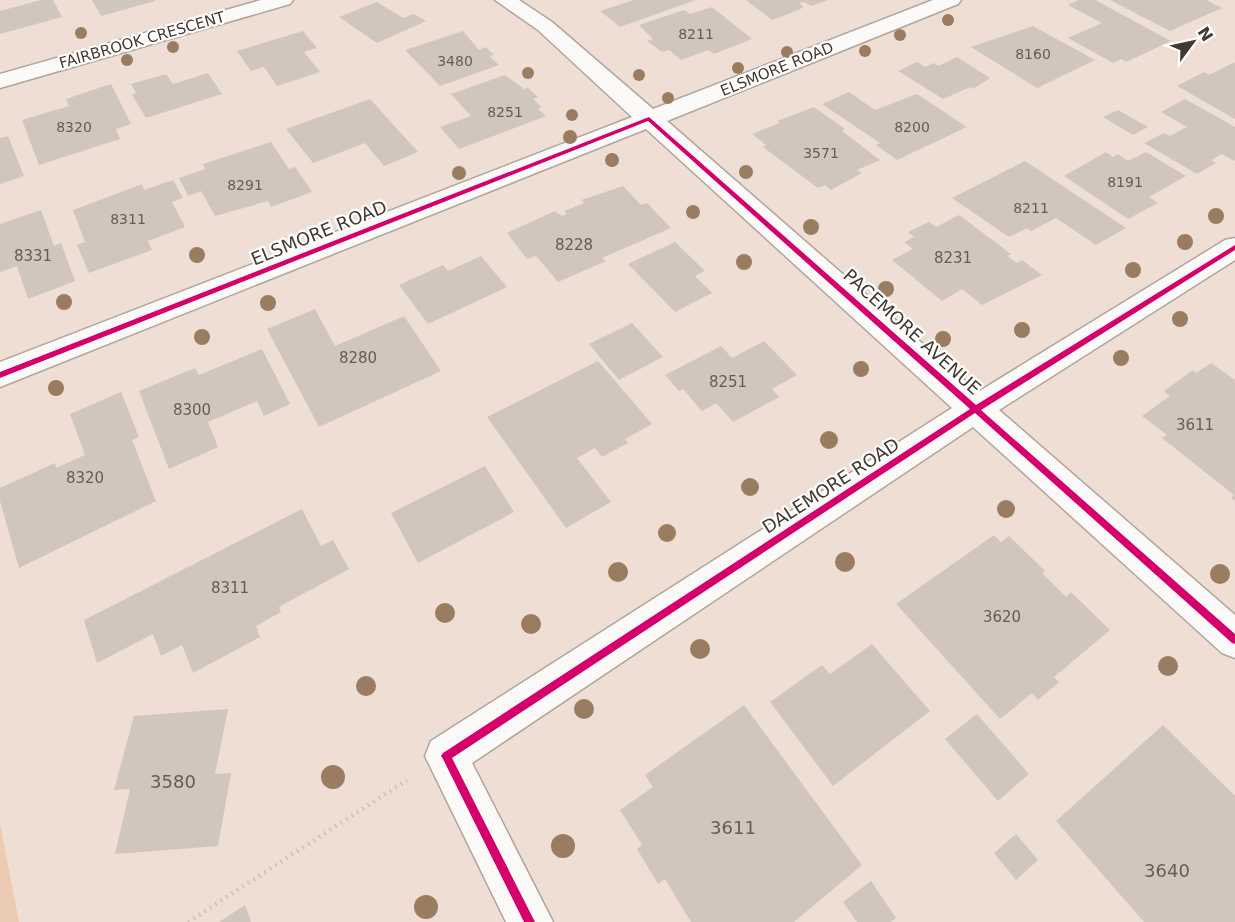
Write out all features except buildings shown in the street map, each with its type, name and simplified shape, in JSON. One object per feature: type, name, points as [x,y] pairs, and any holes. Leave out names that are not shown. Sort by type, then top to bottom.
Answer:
[{"type":"street","name":"FAIRBROOK CRESCENT","points":[[0,81],[283,0]]},
{"type":"street","name":"PACEMORE AVENUE","points":[[505,0],[545,26],[1235,640]]},
{"type":"street","name":"ELSMORE ROAD","points":[[0,375],[951,0]]},
{"type":"street","name":"DALEMORE ROAD","points":[[446,756],[976,410],[1235,247]]},
{"type":"street","points":[[446,756],[530,922]]},
{"type":"path","points":[[188,922],[446,756]]},
{"type":"shaded area","points":[[0,824],[19,922],[0,922]]},
{"type":"cycle path","points":[[0,375],[649,119],[1235,640]]},
{"type":"cycle path","points":[[530,922],[446,756],[976,409],[1235,247]]}]
